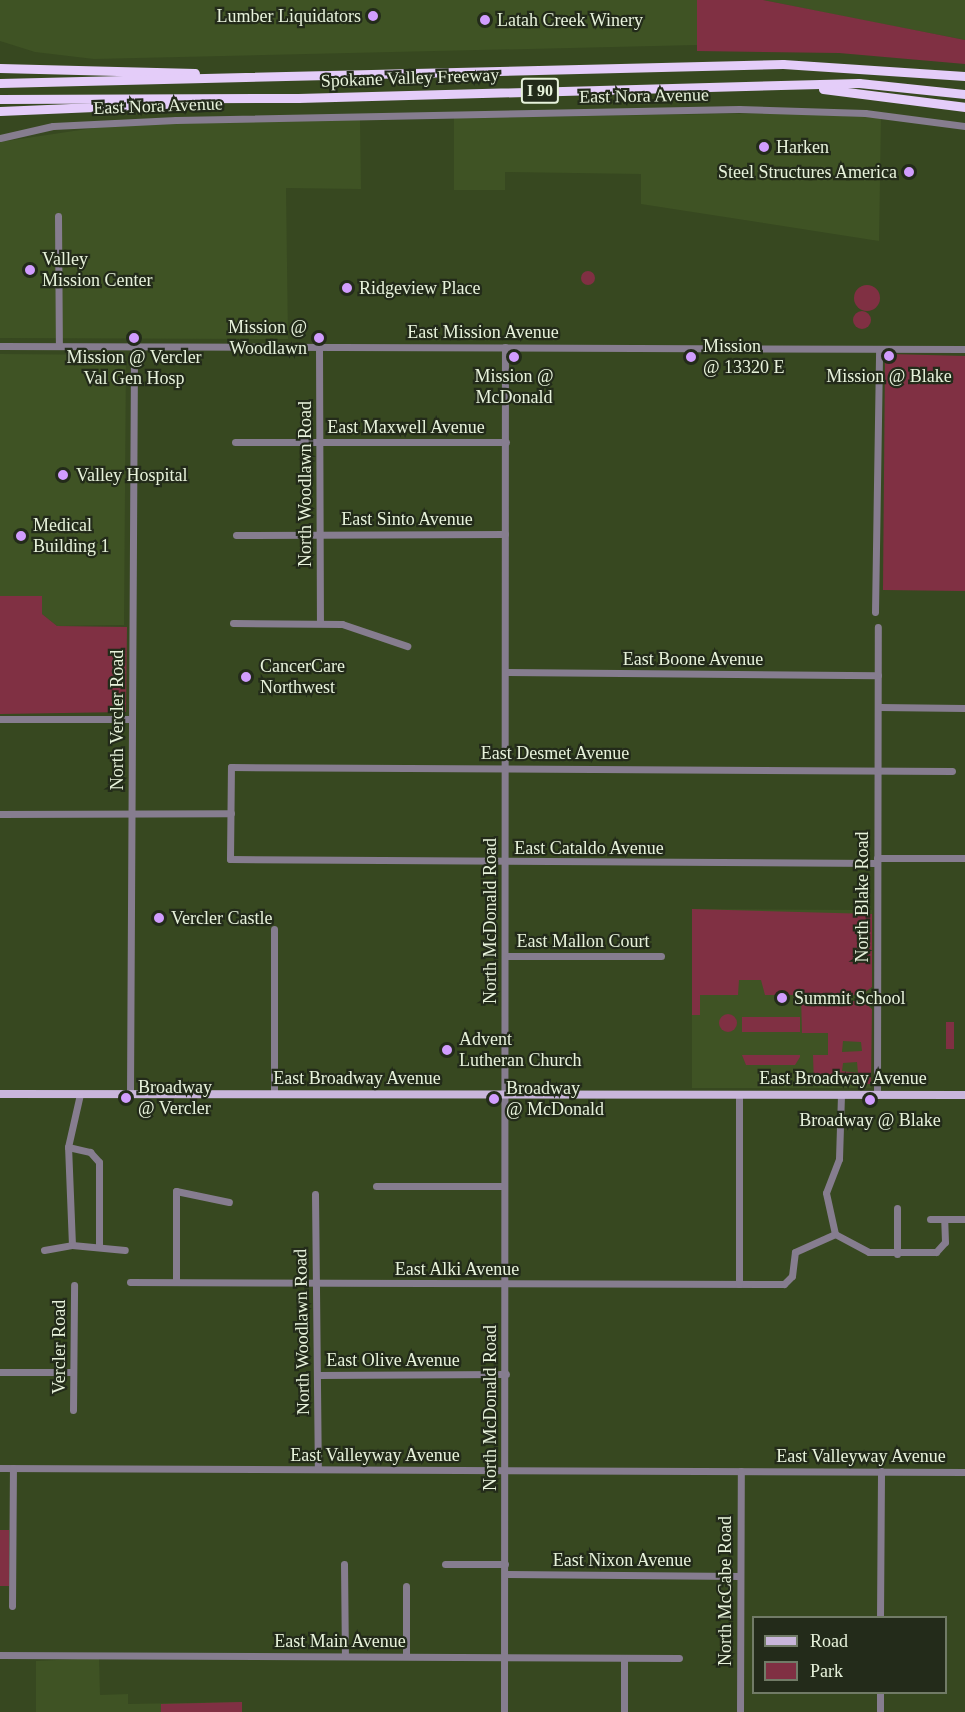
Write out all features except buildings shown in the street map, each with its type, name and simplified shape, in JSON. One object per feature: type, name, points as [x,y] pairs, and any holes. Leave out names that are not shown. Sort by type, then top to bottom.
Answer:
[{"type":"highway","name":"Spokane Valley Freeway","points":[[0,83],[783,64],[965,76]]},
{"type":"highway","points":[[0,68],[297,76]]},
{"type":"highway","name":"Spokane Valley Freeway","points":[[0,99],[298,98],[781,87],[859,83],[965,94]]},
{"type":"highway","points":[[781,87],[965,107]]},
{"type":"highway","points":[[0,111],[298,98]]},
{"type":"main road","name":"East Broadway Avenue","points":[[0,1094],[965,1095]]},
{"type":"street","name":"East Nora Avenue","points":[[0,138],[53,126],[146,121],[739,109],[865,112],[965,126]]},
{"type":"street","points":[[58,216],[59,346]]},
{"type":"street","name":"East Mission Avenue","points":[[0,346],[965,349]]},
{"type":"street","name":"North Vercler Road","points":[[130,1094],[134,346]]},
{"type":"street","name":"North Woodlawn Road","points":[[319,347],[320,622]]},
{"type":"street","name":"North McDonald Road","points":[[504,1712],[507,672],[505,347]]},
{"type":"street","points":[[875,612],[879,349]]},
{"type":"street","name":"East Maxwell Avenue","points":[[235,442],[506,442]]},
{"type":"street","name":"East Sinto Avenue","points":[[236,535],[505,534]]},
{"type":"street","points":[[233,623],[320,622],[360,628],[407,646]]},
{"type":"street","name":"North Blake Road","points":[[877,1095],[878,627]]},
{"type":"street","name":"East Boone Avenue","points":[[507,672],[878,675]]},
{"type":"street","points":[[879,707],[965,708]]},
{"type":"street","points":[[0,719],[132,719]]},
{"type":"street","name":"East Desmet Avenue","points":[[231,813],[231,767],[879,771]]},
{"type":"street","points":[[879,771],[952,771]]},
{"type":"street","points":[[0,814],[231,813]]},
{"type":"street","name":"East Cataldo Avenue","points":[[231,813],[230,859],[506,862],[877,861],[965,858]]},
{"type":"street","points":[[274,929],[274,1094]]},
{"type":"street","name":"East Mallon Court","points":[[505,956],[661,956]]},
{"type":"street","points":[[72,1245],[68,1146],[80,1094]]},
{"type":"street","points":[[739,1095],[739,1284]]},
{"type":"street","points":[[841,1095],[839,1159],[826,1193],[835,1234],[869,1252],[897,1254],[942,1250],[944,1219]]},
{"type":"street","points":[[68,1146],[90,1152],[99,1162],[99,1246]]},
{"type":"street","points":[[376,1185],[504,1186]]},
{"type":"street","points":[[176,1281],[176,1191],[229,1202]]},
{"type":"street","name":"North Woodlawn Road","points":[[315,1194],[318,1469]]},
{"type":"street","points":[[897,1208],[897,1254]]},
{"type":"street","points":[[930,1219],[965,1219]]},
{"type":"street","name":"East Alki Avenue","points":[[130,1282],[784,1284],[792,1276],[795,1252],[835,1234]]},
{"type":"street","points":[[45,1250],[72,1245],[124,1250]]},
{"type":"street","name":"Vercler Road","points":[[74,1285],[74,1410]]},
{"type":"street","points":[[0,1372],[73,1372]]},
{"type":"street","name":"East Olive Avenue","points":[[317,1375],[506,1374]]},
{"type":"street","name":"East Valleyway Avenue","points":[[0,1468],[965,1472]]},
{"type":"street","points":[[12,1606],[13,1468]]},
{"type":"street","name":"North McCabe Road","points":[[740,1712],[741,1471]]},
{"type":"street","points":[[880,1616],[881,1471]]},
{"type":"street","points":[[344,1564],[345,1656]]},
{"type":"street","points":[[446,1564],[505,1564]]},
{"type":"street","name":"East Nixon Avenue","points":[[505,1574],[740,1576]]},
{"type":"street","points":[[405,1586],[406,1656]]},
{"type":"street","name":"East Main Avenue","points":[[0,1655],[679,1658]]},
{"type":"street","points":[[624,1658],[624,1712]]},
{"type":"street","points":[[880,1694],[880,1712]]},
{"type":"shaded area","points":[[0,0],[697,0],[697,45],[94,59],[35,52],[0,41]]},
{"type":"shaded area","points":[[763,0],[965,0],[965,40],[851,18]]},
{"type":"shaded area","points":[[786,113],[881,118],[879,241],[641,204],[641,174],[505,172],[505,190],[454,190],[454,118]]},
{"type":"shaded area","points":[[360,118],[361,189],[286,188],[288,339],[0,338],[0,142],[107,126]]},
{"type":"shaded area","name":"Valley Hospital","points":[[0,354],[126,355],[124,625],[57,626],[42,614],[42,596],[0,596]]},
{"type":"shaded area","name":"Summit School","points":[[692,909],[872,910],[871,1088],[692,1088]]},
{"type":"shaded area","points":[[99,1658],[100,1695],[128,1694],[128,1704],[242,1702],[242,1712],[36,1712],[36,1661]]},
{"type":"green space","points":[[697,0],[763,0],[965,40],[965,64],[839,53],[697,51]]},
{"type":"green space","points":[[585,271],[591,271],[595,278],[591,285],[585,285],[581,281],[581,275]]},
{"type":"green space","points":[[867,285],[876,289],[880,298],[876,307],[867,311],[858,307],[854,298],[858,289]]},
{"type":"green space","points":[[862,311],[868,314],[871,320],[868,326],[862,329],[856,326],[853,320],[856,314]]},
{"type":"green space","points":[[890,354],[965,356],[965,591],[883,590],[885,359]]},
{"type":"green space","points":[[0,596],[42,596],[42,614],[57,626],[127,627],[126,712],[0,714]]},
{"type":"green space","name":"Summit School","points":[[692,909],[872,914],[872,987],[861,995],[829,995],[829,1001],[862,1001],[872,1009],[871,1084],[814,1084],[813,1055],[828,1055],[828,1033],[802,1033],[801,995],[765,995],[761,980],[739,980],[738,995],[700,995],[700,1015],[692,1015]],"holes":[[[843,1041],[861,1042],[862,1051],[842,1052]],[[857,1062],[858,1073],[842,1071],[843,1063]]]},
{"type":"green space","points":[[728,1014],[734,1017],[737,1023],[734,1029],[728,1032],[722,1029],[719,1023],[722,1017]]},
{"type":"green space","points":[[742,1017],[800,1017],[800,1032],[742,1032]]},
{"type":"green space","points":[[946,1022],[954,1022],[954,1049],[946,1049]]},
{"type":"green space","points":[[742,1055],[800,1055],[800,1057],[795,1065],[746,1065]]},
{"type":"green space","points":[[0,1530],[9,1530],[9,1586],[0,1586]]},
{"type":"green space","points":[[242,1702],[242,1712],[161,1712],[161,1704]]},
{"type":"place","name":"Lumber Liquidators","points":[[373,16]]},
{"type":"place","name":"Latah Creek Winery","points":[[485,20]]},
{"type":"place","name":"Harken","points":[[764,147]]},
{"type":"place","name":"Steel Structures America","points":[[909,172]]},
{"type":"place","name":"Valley Mission Center","points":[[30,270]]},
{"type":"place","name":"Ridgeview Place","points":[[347,288]]},
{"type":"place","name":"Mission @ Vercler Val Gen Hosp","points":[[134,338]]},
{"type":"place","name":"Mission @ Woodlawn","points":[[319,338]]},
{"type":"place","name":"Mission @ Blake","points":[[889,356]]},
{"type":"place","name":"Mission @ McDonald","points":[[514,357]]},
{"type":"place","name":"Mission @ 13320 E","points":[[691,357]]},
{"type":"place","name":"Valley Hospital","points":[[63,475]]},
{"type":"place","name":"Medical Building 1","points":[[21,536]]},
{"type":"place","name":"CancerCare Northwest","points":[[246,677]]},
{"type":"place","name":"Vercler Castle","points":[[159,918]]},
{"type":"place","name":"Summit School","points":[[782,998]]},
{"type":"place","name":"Advent Lutheran Church","points":[[447,1050]]},
{"type":"place","name":"Broadway @ Vercler","points":[[126,1098]]},
{"type":"place","name":"Broadway @ McDonald","points":[[494,1099]]},
{"type":"place","name":"Broadway @ Blake","points":[[870,1100]]}]
